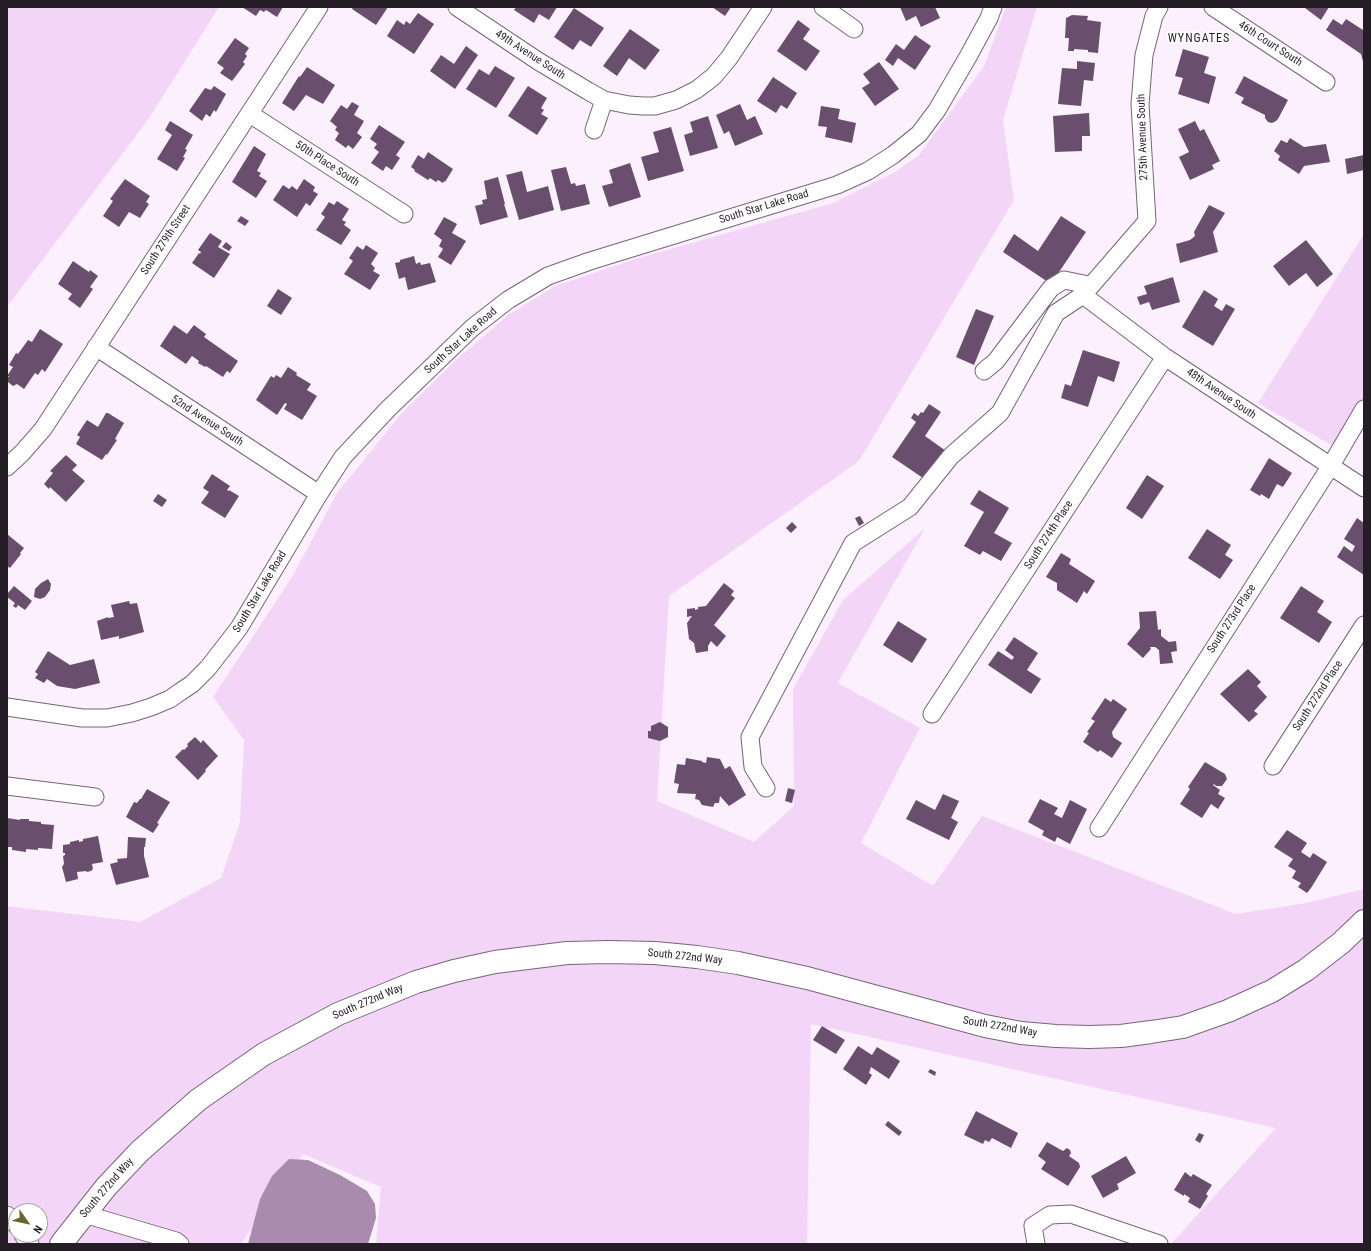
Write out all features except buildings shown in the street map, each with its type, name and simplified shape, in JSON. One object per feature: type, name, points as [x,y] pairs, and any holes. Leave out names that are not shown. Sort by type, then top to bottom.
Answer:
[{"type":"main road","name":"South 272nd Way","points":[[60,1244],[106,1187],[140,1151],[198,1100],[264,1054],[338,1014],[370,1000],[416,982],[454,971],[510,960],[567,953],[655,953],[697,957],[738,963],[807,978],[985,1026],[1021,1033],[1089,1037],[1121,1036],[1183,1026],[1228,1011],[1266,994],[1306,970],[1341,943],[1364,921]]},
{"type":"street","name":"South 279th Street","points":[[7,467],[22,453],[43,429],[319,7]]},
{"type":"street","name":"49th Avenue South","points":[[456,7],[538,61],[604,100],[629,106],[655,106],[676,100],[686,96],[704,84],[714,76],[729,58],[763,7]]},
{"type":"street","points":[[823,7],[854,29]]},
{"type":"street","name":"South Star Lake Road","points":[[7,707],[82,718],[107,718],[132,713],[151,707],[170,699],[192,684],[208,668],[239,628],[319,494],[343,457],[388,409],[472,328],[508,300],[548,276],[590,261],[837,185],[868,171],[894,155],[919,134],[937,110],[969,55],[989,18],[993,7]]},
{"type":"street","name":"275th Avenue South","points":[[1086,291],[1147,221],[1140,104],[1144,55],[1154,16],[1159,7]]},
{"type":"street","name":"46th Court South","points":[[1213,7],[1326,82]]},
{"type":"street","points":[[594,130],[604,100]]},
{"type":"street","name":"50th Place South","points":[[250,114],[404,214]]},
{"type":"street","points":[[766,788],[753,767],[750,737],[853,543],[910,507],[951,456],[1000,413],[1056,313],[1086,291],[1084,284],[1064,280],[1051,288],[996,361],[984,370]]},
{"type":"street","name":"48th Avenue South","points":[[1086,291],[1165,357],[1364,488]]},
{"type":"street","name":"52nd Avenue South","points":[[96,347],[319,494]]},
{"type":"street","name":"South 274th Place","points":[[932,714],[1165,357]]},
{"type":"street","name":"South 273rd Place","points":[[1099,828],[1330,466],[1364,409]]},
{"type":"street","name":"South 272nd Place","points":[[1273,766],[1364,625]]},
{"type":"street","points":[[7,786],[95,797]]},
{"type":"street","points":[[84,1214],[176,1241],[180,1244]]},
{"type":"street","points":[[1036,1244],[1032,1226],[1050,1215],[1071,1214],[1159,1244]]},
{"type":"shaded area","points":[[7,7],[219,7],[148,120],[7,307]]},
{"type":"shaded area","points":[[1006,7],[1037,7],[1003,120],[1014,200],[859,461],[669,596],[657,801],[754,842],[794,806],[793,689],[843,600],[925,528],[838,683],[920,728],[861,843],[933,886],[982,816],[1236,914],[1306,903],[1364,889],[1364,1244],[1171,1244],[1276,1128],[811,1024],[807,1244],[376,1244],[381,1187],[303,1154],[241,1244],[7,1244],[7,906],[140,922],[221,878],[240,822],[244,740],[213,697],[292,577],[337,493],[401,414],[455,361],[508,315],[555,286],[635,259],[833,203],[895,172],[919,155],[984,66]]},
{"type":"shaded area","points":[[1364,234],[1364,409],[1340,450],[1258,403]]},
{"type":"shaded area","points":[[289,1159],[308,1160],[340,1175],[367,1191],[375,1204],[376,1218],[368,1244],[248,1244],[260,1199],[272,1176]]},
{"type":"district","name":"WYNGATES","points":[[1199,39]]}]
